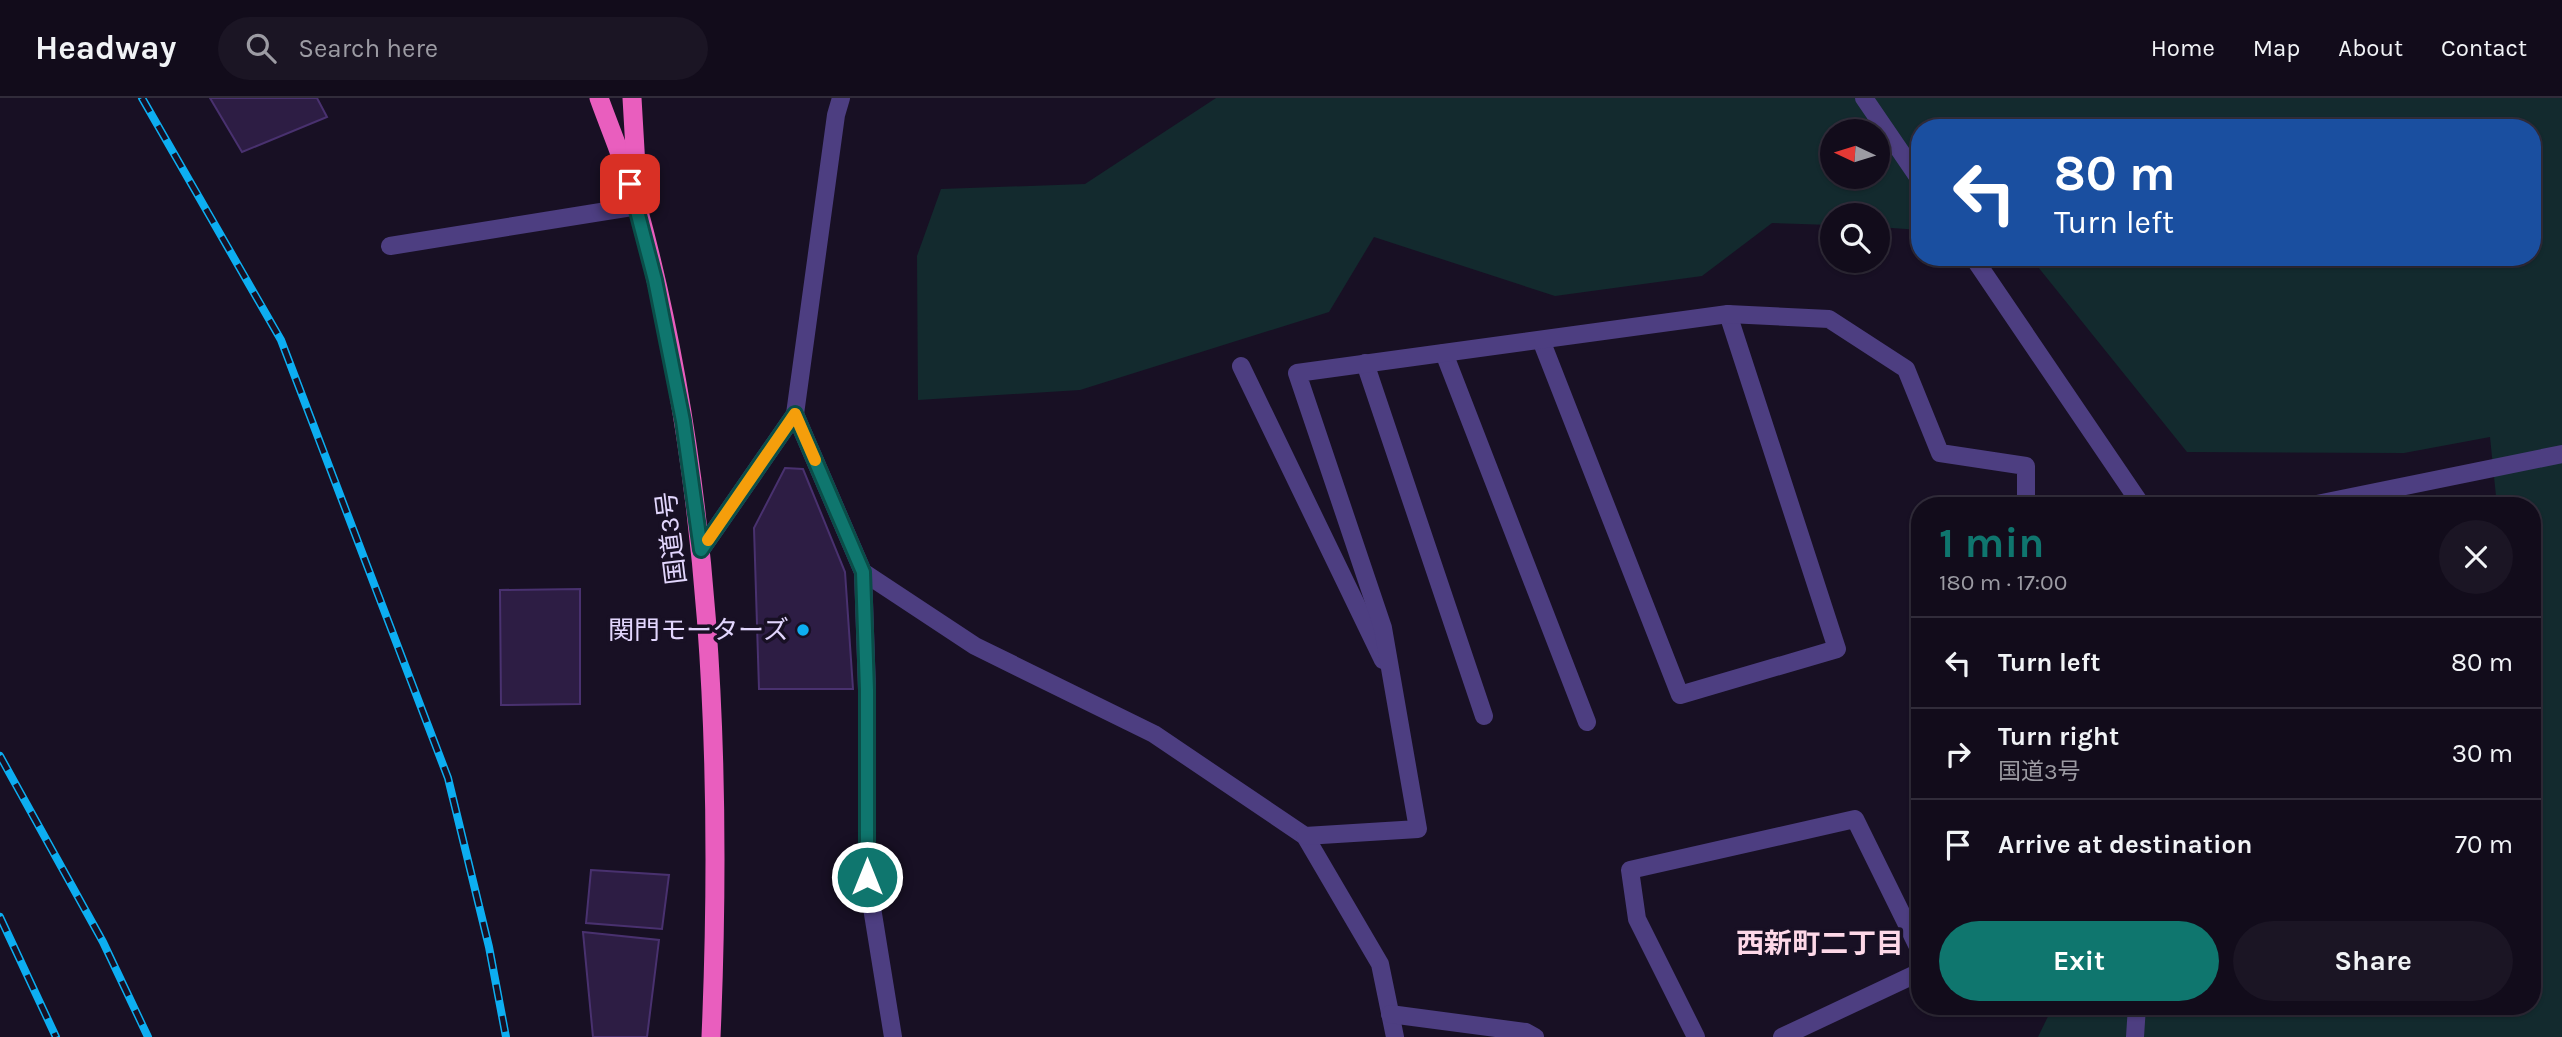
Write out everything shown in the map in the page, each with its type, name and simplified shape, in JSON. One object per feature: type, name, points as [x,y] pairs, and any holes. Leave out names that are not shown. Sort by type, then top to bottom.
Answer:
[{"type":"highway","name":"国道3号","points":[[599,98],[638,206],[683,421],[701,550],[712,679],[711,1037]]},
{"type":"highway","name":"国道3号","points":[[632,98],[638,206]]},
{"type":"street","points":[[701,550],[795,414],[836,115],[841,98]]},
{"type":"street","points":[[1864,98],[1911,167]]},
{"type":"street","points":[[390,246],[638,206]]},
{"type":"street","points":[[1979,266],[2136,497]]},
{"type":"street","points":[[1541,340],[1680,695],[1837,649],[1728,314]]},
{"type":"street","points":[[1305,836],[1418,829],[1383,628],[1297,373],[1728,314],[1829,319],[1906,369],[1940,453],[2026,466],[2026,497]]},
{"type":"street","points":[[1444,353],[1587,722]]},
{"type":"street","points":[[1365,363],[1484,716]]},
{"type":"street","points":[[1241,366],[1392,679]]},
{"type":"street","points":[[795,414],[863,572],[867,690],[867,877],[893,1037]]},
{"type":"street","points":[[2350,497],[2562,454]]},
{"type":"street","points":[[863,572],[975,646],[1154,734],[1305,836],[1380,964],[1395,1037]]},
{"type":"street","points":[[1696,1037],[1637,919],[1630,870],[1855,818],[1911,933]]},
{"type":"street","points":[[1782,1037],[1911,976]]},
{"type":"street","points":[[1390,1014],[1526,1032],[1535,1037]]},
{"type":"street","points":[[2135,1037],[2136,1015]]},
{"type":"green space","points":[[1216,98],[2562,98],[2562,1037],[2038,1037],[2049,1015],[2541,1015],[2541,497],[2496,497],[2490,437],[2404,453],[2187,452],[2037,266],[2541,266],[2541,119],[1911,119],[1911,229],[1890,228],[1890,203],[1820,203],[1820,225],[1772,223],[1702,276],[1555,296],[1374,237],[1329,312],[1080,390],[918,400],[917,256],[941,189],[1085,184]]},
{"type":"building","points":[[210,98],[317,98],[327,117],[242,152]]},
{"type":"building","name":"関門モーターズ","points":[[785,468],[803,469],[845,572],[853,689],[759,689],[754,528]]},
{"type":"building","points":[[580,589],[580,704],[501,705],[500,590]]},
{"type":"building","points":[[591,870],[669,875],[662,929],[586,923]]},
{"type":"building","points":[[583,932],[659,940],[647,1037],[593,1037]]},
{"type":"railway","points":[[142,98],[281,340],[448,778],[489,947],[506,1037]]},
{"type":"railway","points":[[0,756],[103,942],[148,1037]]},
{"type":"railway","points":[[0,917],[56,1037]]},
{"type":"slow traffic","points":[[708,540],[795,414],[815,460]]},
{"type":"place","name":"関門モーターズ","points":[[803,630]]},
{"type":"district","name":"西新町二丁目","points":[[1820,943]]},
{"type":"route","points":[[630,184],[638,206],[655,280],[683,421],[701,550],[795,414],[863,572],[867,690],[867,877]]}]
